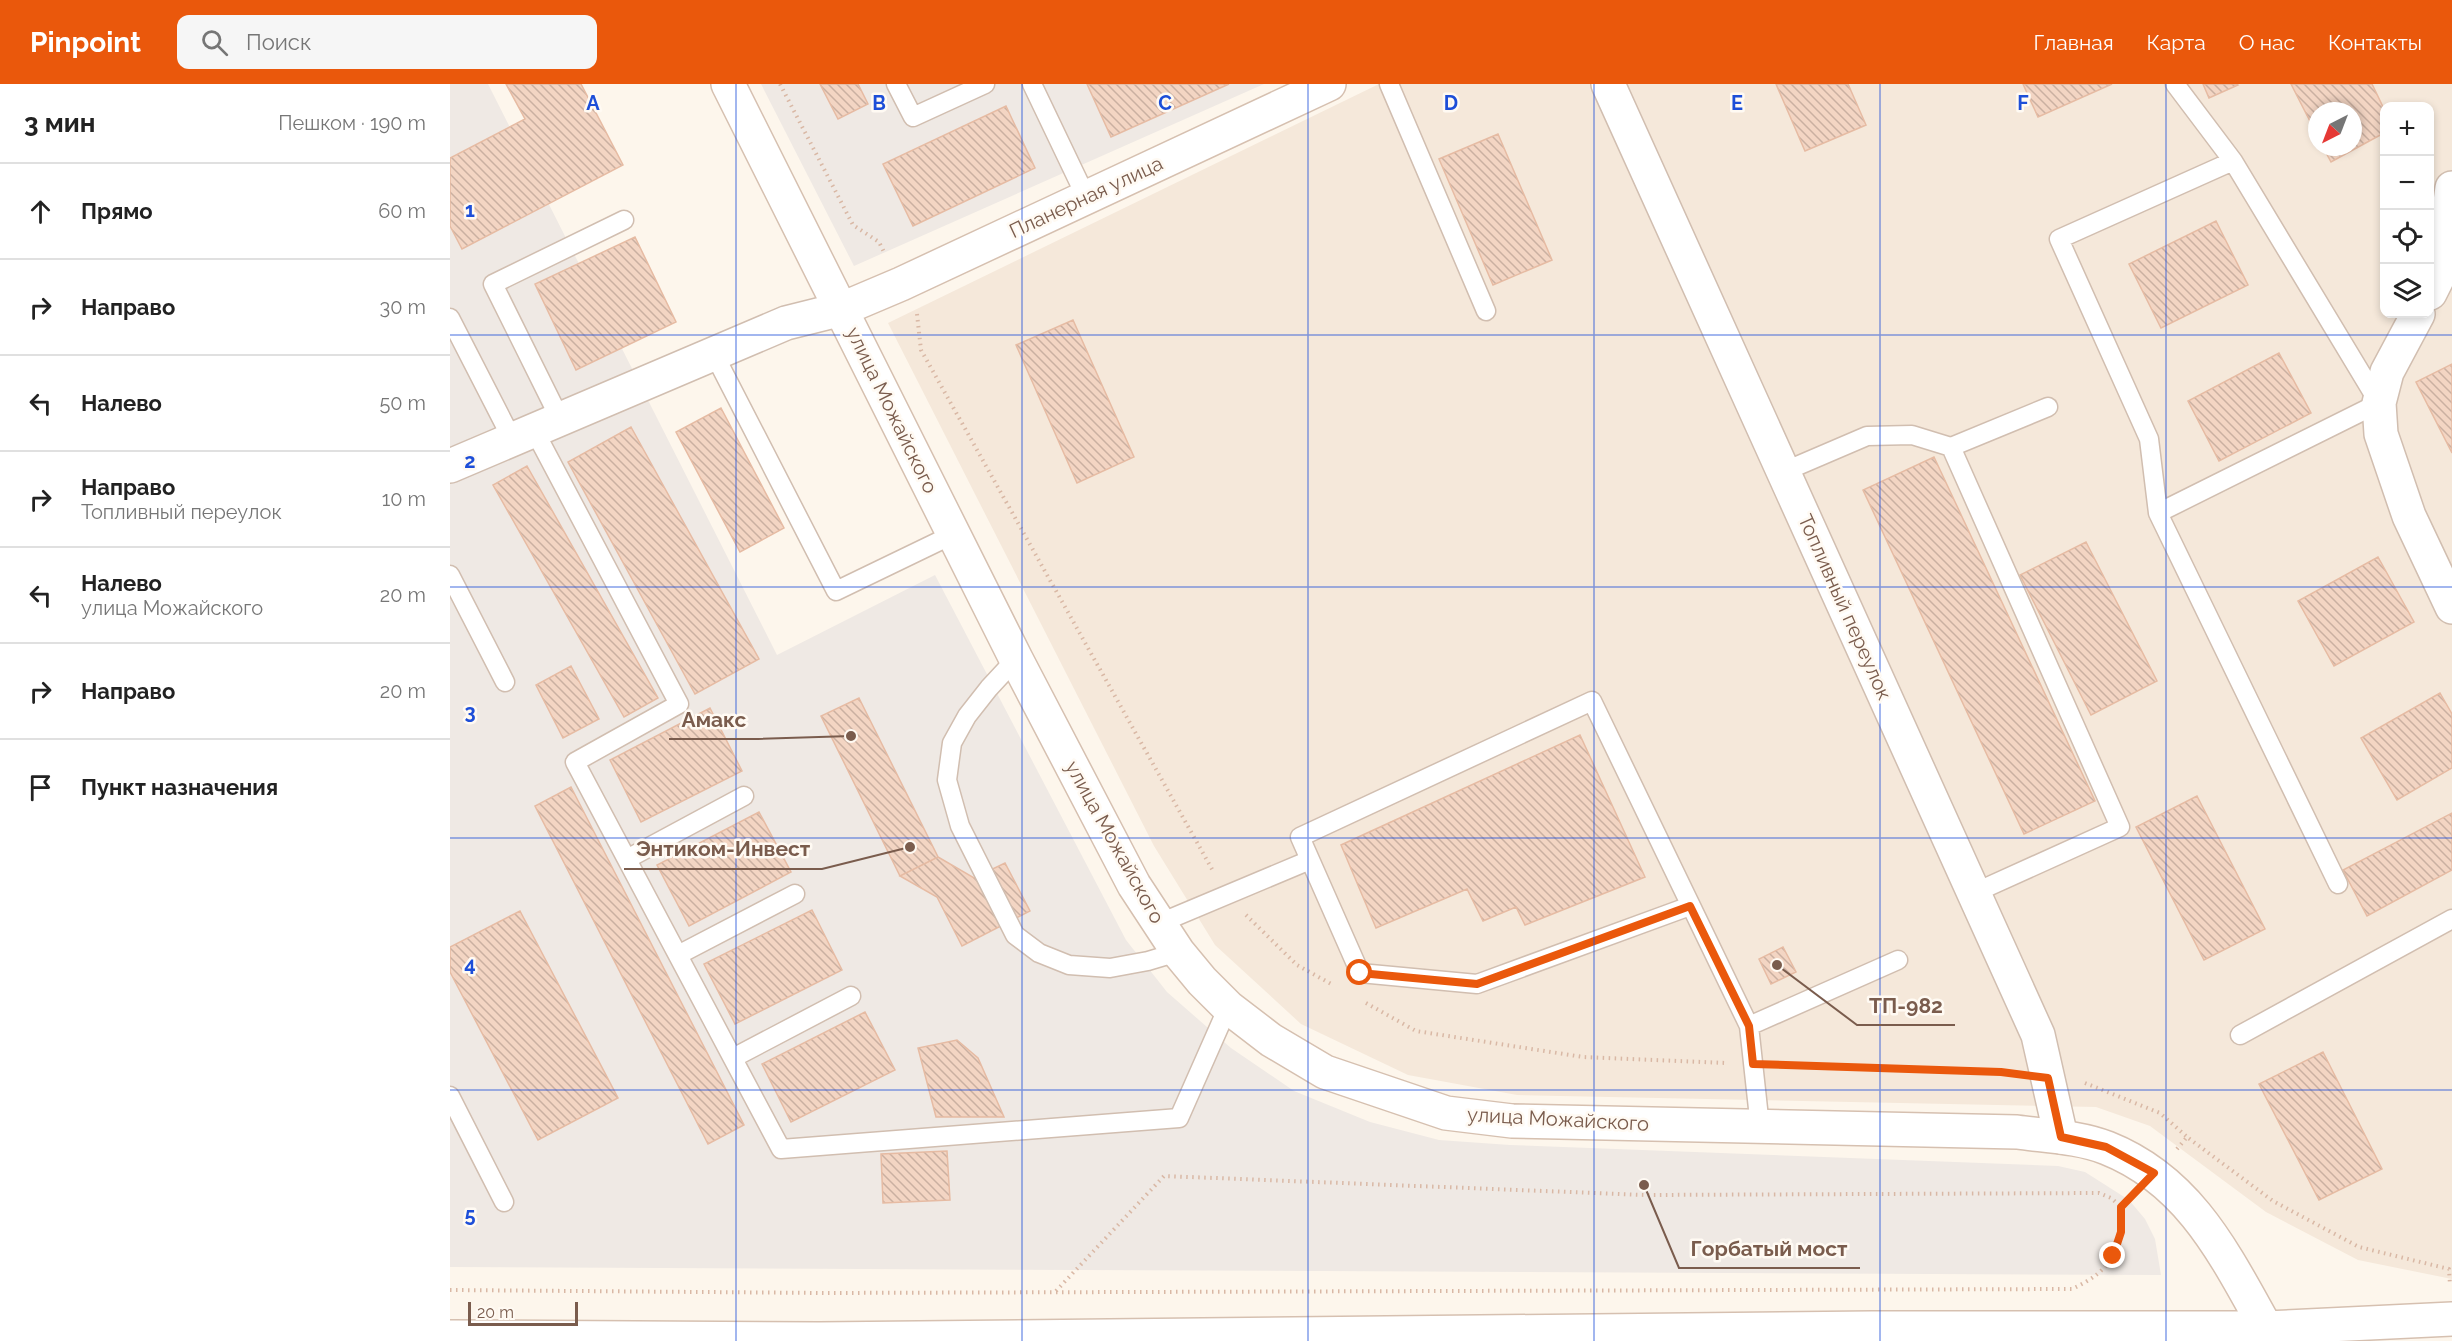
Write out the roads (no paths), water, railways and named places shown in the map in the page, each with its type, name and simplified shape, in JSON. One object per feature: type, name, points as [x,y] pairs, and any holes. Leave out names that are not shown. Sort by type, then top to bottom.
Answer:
[{"type":"main road","name":"улица Можайского","points":[[728,84],[1016,659],[1134,885],[1178,952],[1202,981],[1228,1006],[1271,1041],[1325,1072],[1446,1113],[1512,1121],[2017,1132],[2061,1137],[2106,1147],[2154,1173],[2188,1203],[2217,1242],[2267,1335]]},
{"type":"main road","name":"Планерная улица","points":[[450,466],[786,323],[842,309],[901,284],[1329,84]]},
{"type":"main road","name":"Топливный переулок","points":[[1608,84],[2038,1035],[2061,1137]]},
{"type":"main road","points":[[2434,285],[2440,273],[2452,188]]},
{"type":"main road","points":[[2416,318],[2387,372],[2379,403],[2380,434],[2409,516],[2452,607]]},
{"type":"main road","points":[[450,1337],[819,1339],[1860,1328],[2267,1335],[2451,1319]]},
{"type":"lane","points":[[896,84],[913,117],[985,84]]},
{"type":"lane","points":[[1032,84],[1086,197]]},
{"type":"lane","points":[[1389,84],[1486,311]]},
{"type":"lane","points":[[2158,513],[2379,403],[2233,161],[2175,84]]},
{"type":"lane","points":[[2233,161],[2060,239],[2149,439],[2158,513],[2338,884]]},
{"type":"lane","points":[[535,429],[494,284],[624,220]]},
{"type":"lane","points":[[450,318],[535,429],[680,704],[575,762],[781,1149],[1179,1118],[1228,1006]]},
{"type":"lane","points":[[714,354],[836,591],[954,534]]},
{"type":"lane","points":[[1783,472],[1868,436],[1912,435],[1951,447],[2048,407]]},
{"type":"lane","points":[[1951,447],[2120,827],[1974,893]]},
{"type":"lane","points":[[450,575],[506,682]]},
{"type":"lane","points":[[1016,659],[967,716],[952,743],[946,780],[960,826],[1015,935],[1039,953],[1069,964],[1110,968],[1148,961],[1178,952]]},
{"type":"lane","points":[[1690,906],[1477,984],[1360,973],[1300,837],[1592,701],[1749,1026],[1760,1126]]},
{"type":"lane","points":[[627,859],[744,796]]},
{"type":"lane","points":[[1160,923],[1310,860]]},
{"type":"lane","points":[[678,955],[795,894]]},
{"type":"lane","points":[[2240,1035],[2452,919]]},
{"type":"lane","points":[[1749,1026],[1898,960]]},
{"type":"lane","points":[[733,1058],[851,996]]},
{"type":"lane","points":[[450,1096],[504,1202]]},
{"type":"place","name":"Амакс","points":[[851,736]]},
{"type":"place","name":"Энтиком-Инвест","points":[[910,847]]},
{"type":"place","name":"ТП-982","points":[[1777,965]]},
{"type":"place","name":"Горбатый мост","points":[[1644,1185]]}]
